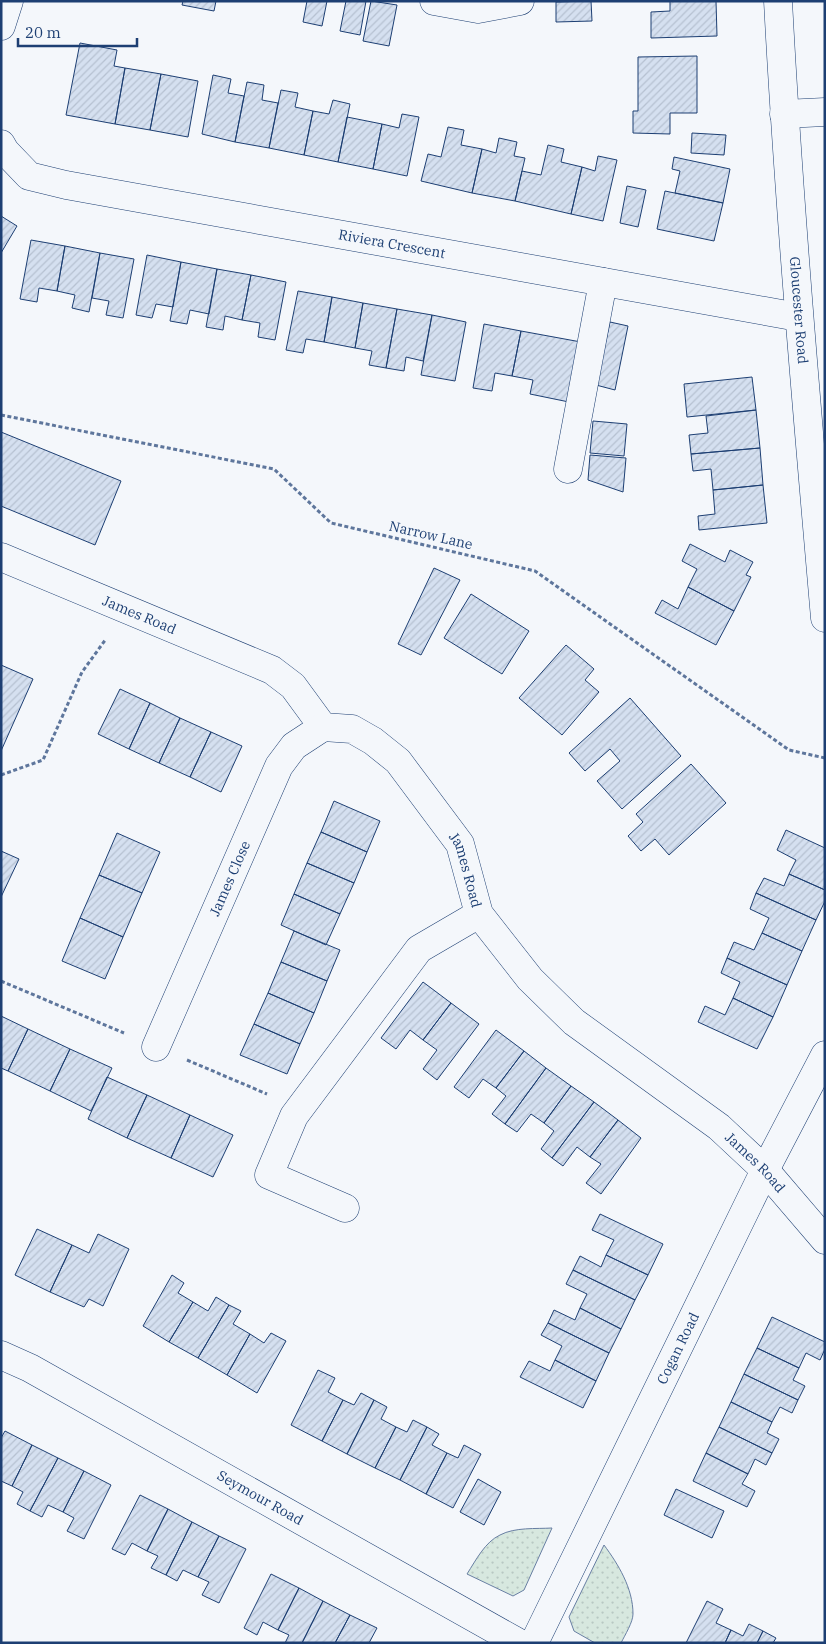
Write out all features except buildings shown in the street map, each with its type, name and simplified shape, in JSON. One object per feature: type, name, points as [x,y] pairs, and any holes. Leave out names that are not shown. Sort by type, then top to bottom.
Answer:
[{"type":"street","points":[[1,26],[9,1]]},
{"type":"street","points":[[434,1],[478,9],[520,1]]},
{"type":"street","name":"Gloucester Road","points":[[778,1],[798,318],[825,618]]},
{"type":"street","points":[[784,114],[825,112]]},
{"type":"street","name":"Riviera Crescent","points":[[1,144],[5,151],[29,176],[66,185],[798,318]]},
{"type":"street","points":[[568,470],[603,282]]},
{"type":"street","name":"James Road","points":[[1,557],[272,670],[293,686],[323,727],[352,729],[373,741],[398,761],[460,844],[479,914],[530,979],[574,1022],[719,1127],[765,1170],[825,1240]]},
{"type":"street","name":"James Close","points":[[156,1047],[279,766],[294,746],[323,727]]},
{"type":"street","points":[[345,1208],[269,1175],[294,1116],[419,949],[479,914]]},
{"type":"street","name":"Cogan Road","points":[[534,1643],[765,1170],[825,1055]]},
{"type":"street","name":"Seymour Road","points":[[1,1355],[30,1368],[519,1643]]},
{"type":"path","name":"Narrow Lane","points":[[1,415],[274,469],[331,523],[535,571],[789,750],[825,758]]},
{"type":"path","points":[[1,775],[43,760],[82,672],[105,640],[138,615]]},
{"type":"shaded area","points":[[552,1528],[524,1590],[513,1596],[467,1574],[485,1547],[500,1535],[519,1530]]},
{"type":"shaded area","points":[[604,1545],[624,1577],[632,1604],[632,1621],[621,1643],[595,1643],[574,1631],[569,1617]]}]
